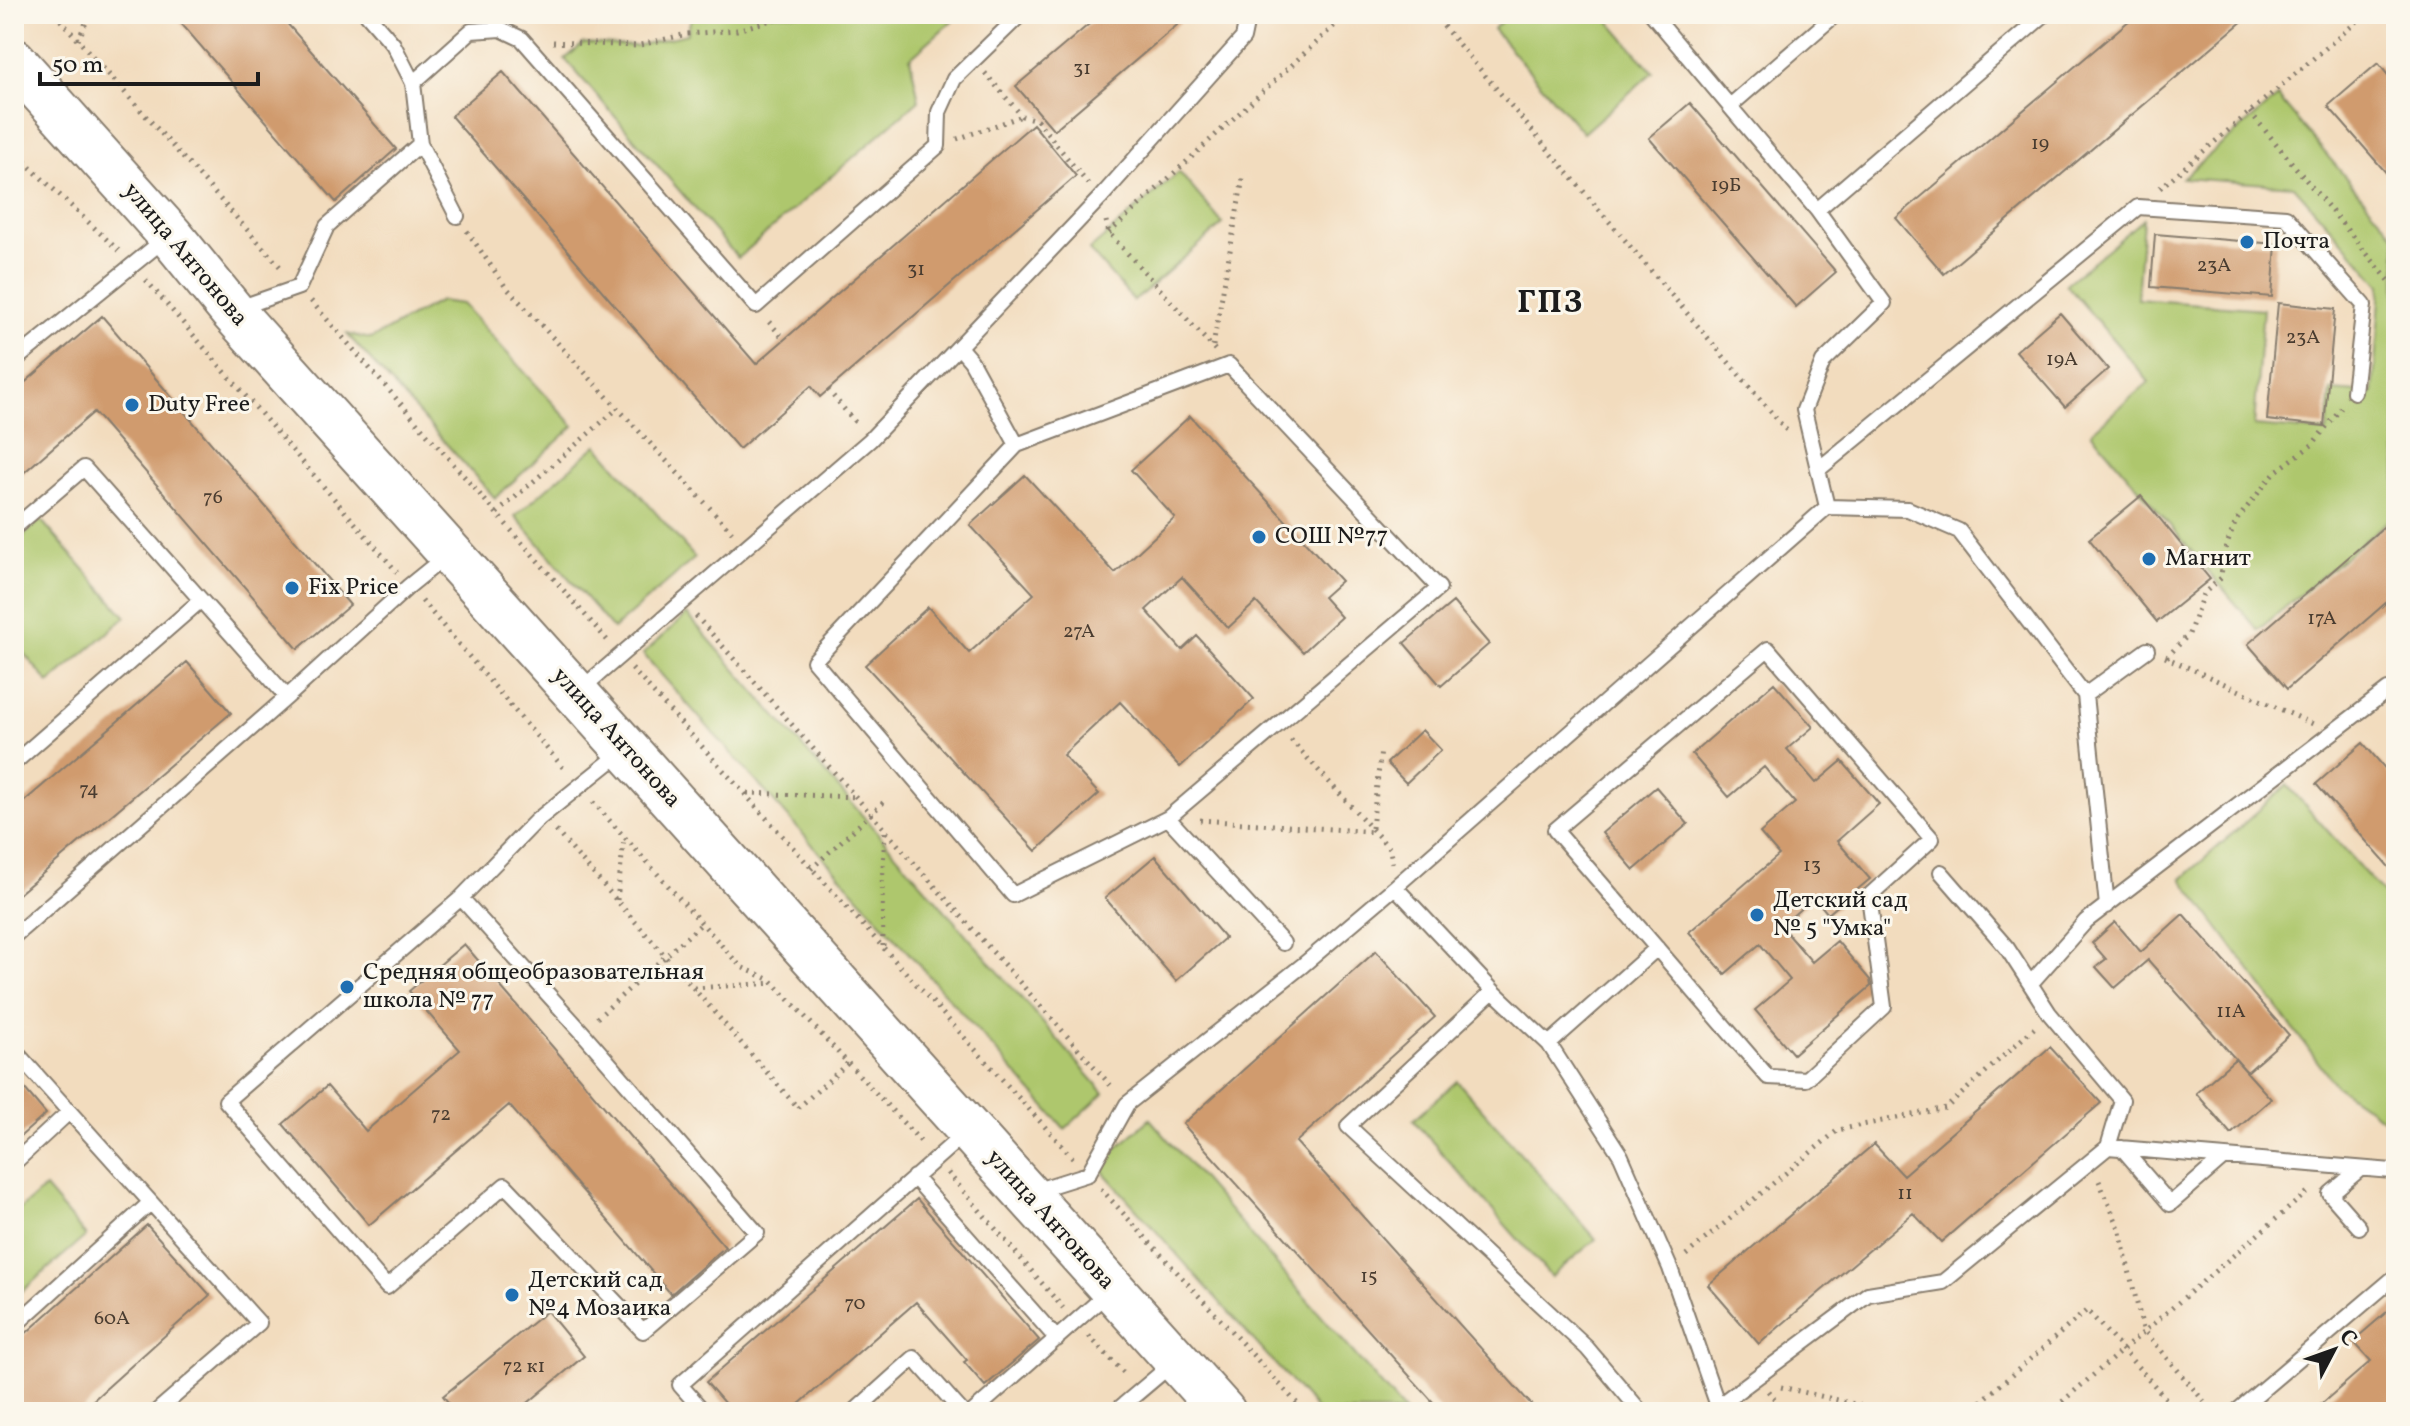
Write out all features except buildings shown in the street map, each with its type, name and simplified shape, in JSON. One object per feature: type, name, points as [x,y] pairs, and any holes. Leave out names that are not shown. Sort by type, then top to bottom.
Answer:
[{"type":"main road","name":"улица Антонова","points":[[14,61],[170,235],[231,310],[1223,1412]]},
{"type":"lane","points":[[367,14],[393,44],[413,83],[420,144],[457,216]]},
{"type":"lane","points":[[995,14],[1007,26]]},
{"type":"lane","points":[[413,83],[471,31],[501,29],[522,39],[756,306],[938,146],[939,112],[954,79],[1021,14]]},
{"type":"lane","points":[[576,694],[870,440],[1100,198],[1243,38],[1248,14]]},
{"type":"lane","points":[[1652,14],[1817,210],[1884,303],[1823,362],[1804,410],[1827,507]]},
{"type":"lane","points":[[1730,106],[1836,14]]},
{"type":"lane","points":[[1817,210],[2045,14]]},
{"type":"lane","points":[[231,310],[299,287],[327,226],[420,144]]},
{"type":"lane","points":[[1819,469],[2138,207],[2286,217],[2364,305],[2354,392]]},
{"type":"lane","points":[[14,361],[170,235]]},
{"type":"lane","points":[[959,347],[971,361],[1017,445]]},
{"type":"lane","points":[[1229,365],[1439,588],[1168,818],[1013,895],[814,661],[1017,445],[1229,365]]},
{"type":"lane","points":[[14,528],[84,468],[287,697]]},
{"type":"lane","points":[[1026,1193],[1088,1174],[1127,1104],[1303,965],[1395,887],[1827,507],[1908,509],[1959,531],[2085,695],[2107,906]]},
{"type":"lane","points":[[14,936],[449,553]]},
{"type":"lane","points":[[14,763],[201,600]]},
{"type":"lane","points":[[1768,649],[1932,839],[1869,896],[1884,1007],[1806,1079],[1768,1077],[1657,948],[1555,830],[1768,649]]},
{"type":"lane","points":[[2085,695],[2147,650]]},
{"type":"lane","points":[[2031,983],[2086,921],[2332,733],[2393,691]]},
{"type":"lane","points":[[461,898],[757,1233],[643,1331],[505,1185],[387,1287],[226,1101],[461,898],[542,816],[626,749]]},
{"type":"lane","points":[[1168,818],[1283,943]]},
{"type":"lane","points":[[1941,872],[2007,948],[2049,1013],[2122,1100],[2115,1148]]},
{"type":"lane","points":[[1395,887],[1493,991],[1549,1044],[1621,1156],[1670,1268],[1714,1409],[1868,1294],[1943,1282],[2090,1161],[2115,1148],[2392,1171],[2396,1175]]},
{"type":"lane","points":[[1549,1044],[1657,948]]},
{"type":"lane","points":[[1493,991],[1348,1126],[1587,1348],[1641,1412]]},
{"type":"lane","points":[[14,1050],[259,1323],[156,1412]]},
{"type":"lane","points":[[14,1163],[69,1112]]},
{"type":"lane","points":[[704,1412],[680,1385],[969,1130]]},
{"type":"lane","points":[[2115,1148],[2170,1204],[2224,1157]]},
{"type":"lane","points":[[2359,1227],[2330,1194],[2360,1169]]},
{"type":"lane","points":[[914,1177],[1057,1339]]},
{"type":"lane","points":[[14,1326],[150,1203]]},
{"type":"lane","points":[[2236,1412],[2396,1276]]},
{"type":"lane","points":[[973,1412],[1112,1289]]},
{"type":"lane","points":[[854,1412],[914,1358],[962,1412]]},
{"type":"lane","points":[[1115,1412],[1176,1360]]},
{"type":"path","points":[[55,14],[299,287],[621,657],[1305,1412]]},
{"type":"path","points":[[78,40],[90,14]]},
{"type":"path","points":[[522,39],[636,46],[687,34],[737,30],[792,14]]},
{"type":"path","points":[[1109,233],[1347,14]]},
{"type":"path","points":[[1433,14],[1819,469]]},
{"type":"path","points":[[2138,207],[2366,14]]},
{"type":"path","points":[[974,60],[1022,116],[1037,120],[1100,198],[1109,233],[1229,365]]},
{"type":"path","points":[[2250,112],[2396,289]]},
{"type":"path","points":[[938,146],[1022,116]]},
{"type":"path","points":[[1213,347],[1243,178]]},
{"type":"path","points":[[457,216],[505,286],[746,548]]},
{"type":"path","points":[[828,390],[870,440]]},
{"type":"path","points":[[2166,658],[2189,634],[2203,594],[2221,578],[2223,555],[2236,521],[2275,472],[2312,445],[2354,392]]},
{"type":"path","points":[[497,513],[617,409]]},
{"type":"path","points":[[684,602],[1127,1104]]},
{"type":"path","points":[[2147,650],[2332,733]]},
{"type":"path","points":[[1276,725],[1390,849],[1395,887]]},
{"type":"path","points":[[1374,830],[1381,750]]},
{"type":"path","points":[[746,793],[857,797]]},
{"type":"path","points":[[811,869],[886,800]]},
{"type":"path","points":[[542,816],[798,1108],[848,1063]]},
{"type":"path","points":[[1168,818],[1374,830]]},
{"type":"path","points":[[883,947],[885,830]]},
{"type":"path","points":[[617,901],[624,838]]},
{"type":"path","points":[[582,1032],[700,925]]},
{"type":"path","points":[[693,988],[774,983]]},
{"type":"path","points":[[1670,1268],[1838,1130],[1946,1108],[2049,1013]]},
{"type":"path","points":[[2090,1161],[2119,1228],[2143,1329],[2213,1412]]},
{"type":"path","points":[[2050,1412],[2338,1166]]},
{"type":"path","points":[[1969,1412],[2087,1310],[2178,1412]]},
{"type":"path","points":[[1785,1412],[1761,1382],[1868,1407],[1923,1412]]},
{"type":"green space","points":[[692,14],[960,14],[910,58],[919,100],[738,258],[565,59],[584,43],[636,46],[687,34]]},
{"type":"green space","points":[[1510,14],[1603,14],[1653,72],[1583,133],[1493,29]]},
{"type":"green space","points":[[2278,97],[2396,237],[2396,514],[2258,630],[2091,432],[2149,382],[2066,284],[2143,219],[2137,299],[2263,309],[2254,426],[2327,432],[2331,390],[2373,393],[2381,285],[2294,186],[2182,178]]},
{"type":"green space","points":[[1179,172],[1223,224],[1134,301],[1089,250]]},
{"type":"green space","points":[[440,301],[462,304],[574,426],[495,498],[347,334],[371,339]]},
{"type":"green space","points":[[597,445],[695,558],[613,629],[515,516]]},
{"type":"green space","points":[[41,520],[126,617],[49,683],[14,642],[14,544]]},
{"type":"green space","points":[[687,614],[1104,1093],[1065,1129],[643,654]]},
{"type":"green space","points":[[2287,785],[2396,908],[2396,1127],[2335,1085],[2182,879]]},
{"type":"green space","points":[[1457,1081],[1596,1239],[1551,1277],[1413,1120]]},
{"type":"green space","points":[[1150,1119],[1405,1412],[1318,1412],[1097,1165]]},
{"type":"green space","points":[[45,1188],[86,1236],[14,1298],[14,1214]]},
{"type":"place","name":"Почта","points":[[2247,242]]},
{"type":"place","name":"Duty Free","points":[[132,405]]},
{"type":"place","name":"СОШ №77","points":[[1259,537]]},
{"type":"place","name":"Магнит","points":[[2149,559]]},
{"type":"place","name":"Fix Price","points":[[292,588]]},
{"type":"place","name":"Детский сад № 5 \"Умка\"","points":[[1757,915]]},
{"type":"place","name":"Средняя общеобразовательная школа № 77","points":[[347,987]]},
{"type":"place","name":"Детский сад №4 Мозаика","points":[[512,1295]]},
{"type":"district","name":"ГПЗ","points":[[1551,304]]}]
